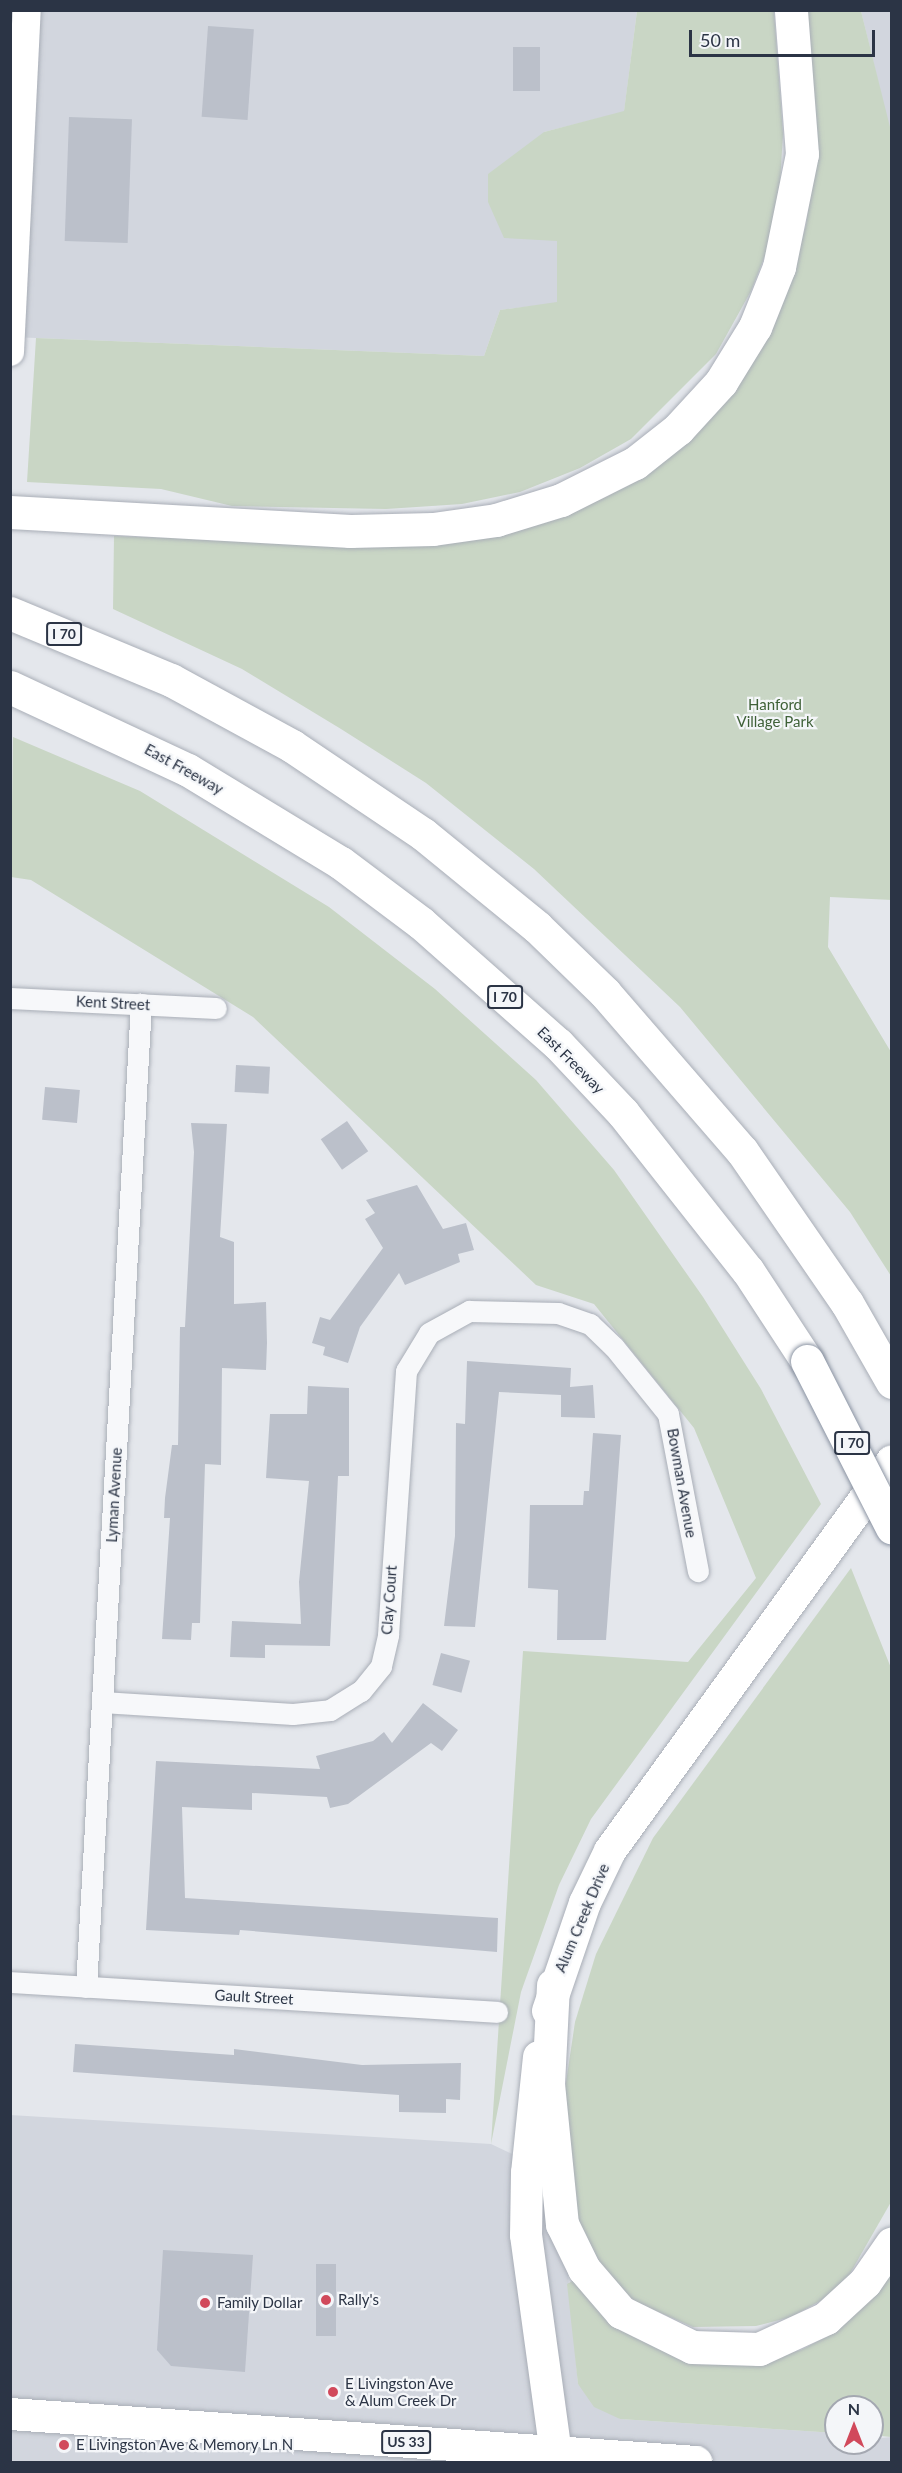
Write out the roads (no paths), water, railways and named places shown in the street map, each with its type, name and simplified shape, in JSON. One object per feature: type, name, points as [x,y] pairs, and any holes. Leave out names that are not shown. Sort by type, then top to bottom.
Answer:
[{"type":"highway","points":[[10,512],[350,531],[433,529],[496,520],[561,500],[636,463],[678,429],[721,382],[755,327],[779,267],[802,154],[791,10]]},
{"type":"highway","name":"I 70","points":[[10,613],[171,680],[311,758],[423,834],[537,927],[605,993],[742,1151],[848,1303],[891,1382]]},
{"type":"highway","name":"East Freeway","points":[[10,687],[114,731],[341,863],[421,923],[558,1044],[687,1190],[807,1361],[891,1528]]},
{"type":"highway","points":[[553,1985],[548,2084],[562,2224],[584,2269],[621,2312],[692,2347],[759,2349],[826,2318],[865,2282],[891,2243]]},
{"type":"main road","name":"Alum Creek Drive","points":[[556,2457],[526,2235],[532,2105],[553,1985],[585,1903],[644,1798],[891,1461]]},
{"type":"main road","name":"US 33","points":[[10,2414],[556,2457],[696,2463]]},
{"type":"street","points":[[10,352],[27,10]]},
{"type":"street","name":"Kent Street","points":[[10,998],[216,1008]]},
{"type":"street","name":"Lyman Avenue","points":[[86,1987],[141,1004]]},
{"type":"street","name":"Clay Court","points":[[102,1702],[293,1714],[330,1710],[362,1691],[381,1666],[388,1635],[401,1395],[414,1351],[447,1319],[469,1311],[512,1309]]},
{"type":"street","name":"Bowman Avenue","points":[[512,1309],[558,1313],[590,1324],[662,1405],[675,1434],[698,1571]]},
{"type":"street","name":"Gault Street","points":[[10,1982],[497,2012]]},
{"type":"place","name":"Rally's","points":[[326,2300]]},
{"type":"place","name":"Family Dollar","points":[[205,2303]]},
{"type":"place","name":"E Livingston Ave & Alum Creek Dr","points":[[333,2392]]},
{"type":"place","name":"E Livingston Ave & Memory Ln N","points":[[64,2445]]},
{"type":"park label","name":"Hanford Village Park","points":[[775,712]]}]
